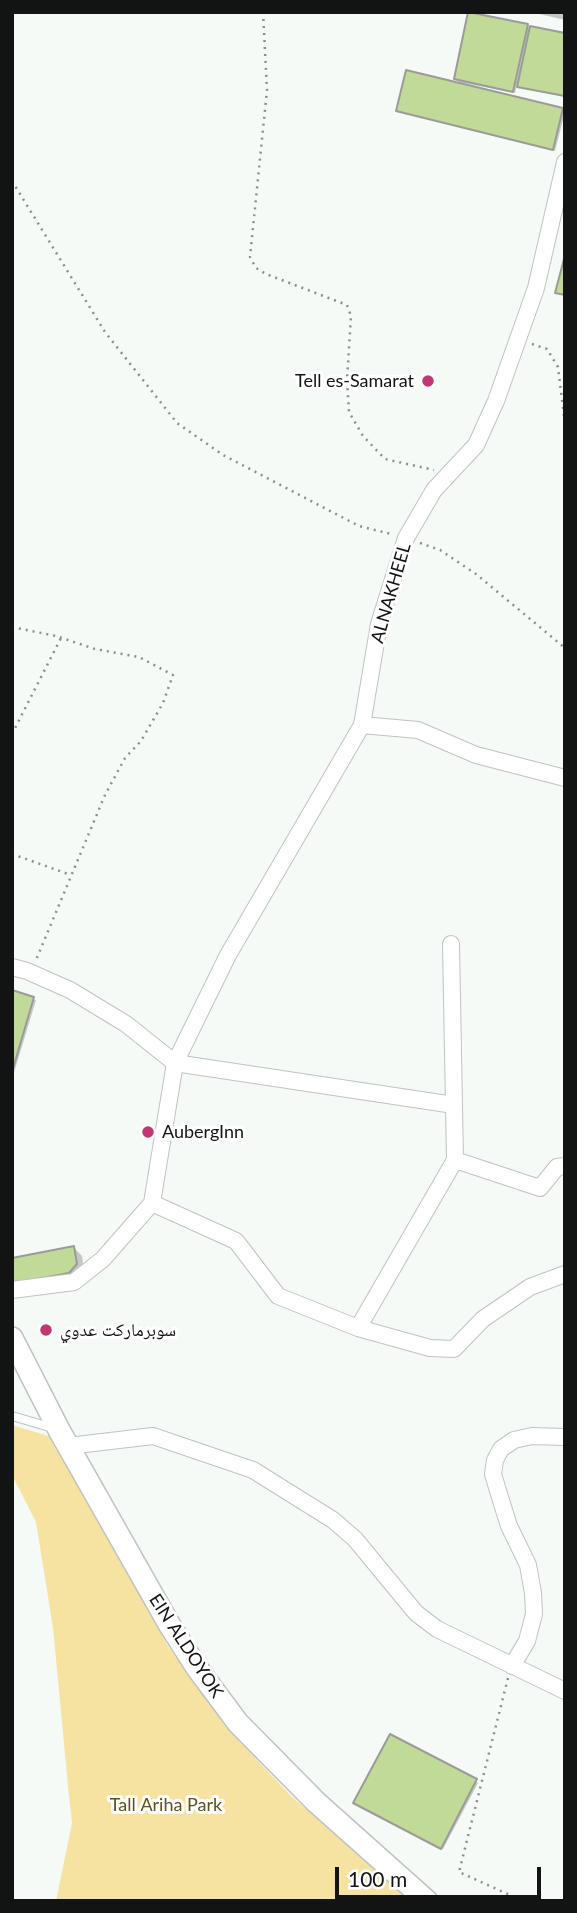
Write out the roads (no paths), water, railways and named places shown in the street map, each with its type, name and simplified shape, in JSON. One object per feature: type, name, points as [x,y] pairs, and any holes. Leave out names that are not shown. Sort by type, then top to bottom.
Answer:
[{"type":"main road","name":"EIN ALDOYOK","points":[[12,1338],[64,1438],[174,1632],[238,1723],[316,1802],[427,1901]]},
{"type":"street","name":"ALNAKHEEL","points":[[362,725],[379,624],[406,538],[447,472],[475,445],[496,401],[536,288],[565,162]]},
{"type":"street","points":[[12,1290],[74,1282],[103,1259],[152,1203],[175,1063],[228,955],[362,725],[418,730],[476,755],[565,778]]},
{"type":"street","points":[[358,1328],[454,1160],[451,944]]},
{"type":"street","points":[[12,967],[70,990],[126,1024],[175,1063],[454,1105]]},
{"type":"street","points":[[454,1160],[540,1188],[557,1167],[565,1166]]},
{"type":"street","points":[[152,1203],[236,1241],[278,1296],[358,1328],[430,1348],[454,1349],[484,1319],[502,1306],[530,1287],[565,1273]]},
{"type":"street","points":[[64,1438],[153,1436],[253,1471],[333,1520],[355,1539],[416,1613],[437,1629],[565,1691]]},
{"type":"street","points":[[512,1666],[527,1641],[534,1614],[533,1593],[528,1565],[509,1526],[493,1474],[495,1460],[501,1449],[514,1440],[532,1436],[565,1437]]},
{"type":"lane","points":[[12,1416],[64,1438]]},
{"type":"place","name":"Tell es-Samarat","points":[[428,381]]},
{"type":"place","name":"AubergInn","points":[[148,1132]]},
{"type":"place","name":"سوبرماركت عدوي","points":[[46,1330]]},
{"type":"park label","name":"Tall Ariha Park","points":[[166,1805]]}]
